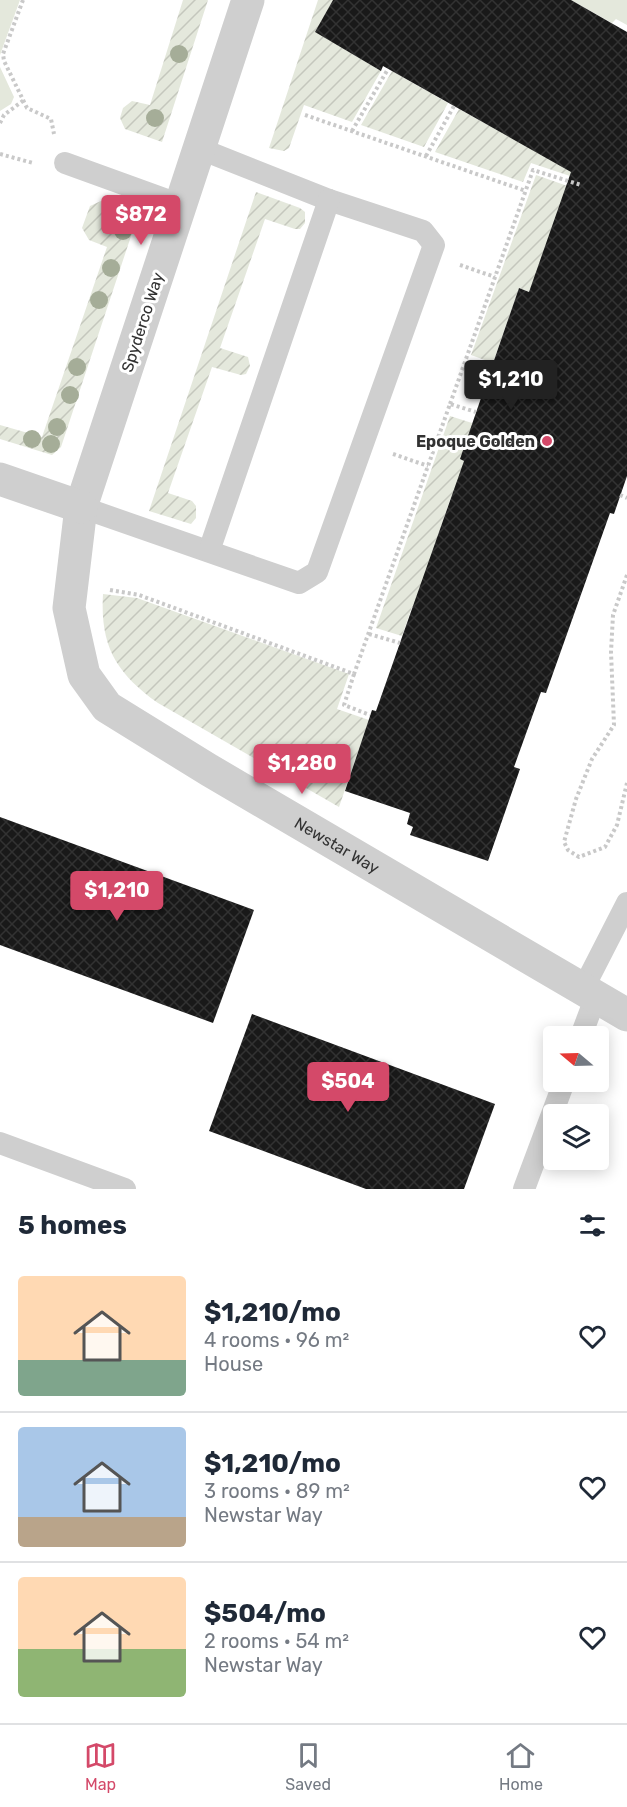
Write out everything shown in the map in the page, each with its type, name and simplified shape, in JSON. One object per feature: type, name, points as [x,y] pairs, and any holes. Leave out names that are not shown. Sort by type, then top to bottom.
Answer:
[{"type":"street","name":"Spyderco Way","points":[[81,507],[248,0]]},
{"type":"street","points":[[0,479],[81,507]]},
{"type":"street","name":"Newstar Way","points":[[81,507],[69,608],[84,675],[107,706],[208,770],[627,1015]]},
{"type":"lane","points":[[81,507],[299,583],[317,572],[434,245],[423,231],[329,200],[198,148]]},
{"type":"lane","points":[[65,164],[181,206]]},
{"type":"lane","points":[[209,551],[329,200]]},
{"type":"lane","points":[[583,1026],[589,992],[627,903]]},
{"type":"lane","points":[[524,1189],[560,1092]]},
{"type":"lane","points":[[0,1143],[125,1189]]},
{"type":"path","points":[[23,0],[3,54],[4,61],[27,108],[51,119],[55,131],[51,141]]},
{"type":"path","points":[[352,131],[388,69]]},
{"type":"path","points":[[0,123],[4,115],[24,100]]},
{"type":"path","points":[[426,156],[454,106]]},
{"type":"path","points":[[305,115],[526,191]]},
{"type":"path","points":[[0,153],[36,164]]},
{"type":"path","points":[[428,466],[533,170],[580,185]]},
{"type":"path","points":[[450,404],[476,412]]},
{"type":"path","points":[[620,495],[627,498]]},
{"type":"path","points":[[627,575],[613,615],[611,652],[614,725],[592,759],[576,799],[564,842],[568,850],[579,857],[605,847],[616,825],[627,783]]},
{"type":"path","points":[[369,633],[400,644]]},
{"type":"path","points":[[354,674],[344,705],[370,715]]},
{"type":"shaded area","points":[[0,0],[20,0],[0,55]]},
{"type":"shaded area","points":[[183,0],[208,0],[162,142],[125,129],[120,118],[123,108],[132,101],[150,105]]},
{"type":"shaded area","points":[[318,0],[333,0],[316,32],[381,71],[352,122],[304,105],[289,148],[284,151],[269,148]]},
{"type":"shaded area","points":[[571,0],[627,0],[627,25],[616,19],[612,23]]},
{"type":"shaded area","points":[[0,67],[14,97],[11,104],[0,111]]},
{"type":"shaded area","points":[[392,71],[425,90],[436,89],[434,95],[448,103],[424,147],[361,125]]},
{"type":"shaded area","points":[[459,109],[486,124],[563,159],[582,180],[531,163],[523,182],[435,152]]},
{"type":"shaded area","points":[[536,175],[579,190],[529,292],[519,288],[493,363],[471,355]]},
{"type":"shaded area","points":[[256,192],[300,208],[305,212],[305,223],[300,229],[295,229],[265,219],[220,348],[248,357],[250,366],[246,374],[241,375],[212,367],[168,493],[192,501],[196,506],[196,518],[191,524],[149,511]]},
{"type":"shaded area","points":[[101,201],[139,212],[61,447],[52,455],[0,439],[0,425],[42,437],[107,247],[89,240],[82,228],[90,206]]},
{"type":"shaded area","points":[[450,416],[472,423],[469,462],[450,500],[432,553],[418,608],[412,607],[402,636],[376,628]]},
{"type":"shaded area","points":[[103,594],[137,598],[349,674],[337,709],[369,720],[339,807],[158,703],[143,692],[121,669],[108,643],[104,629]]},
{"type":"building","name":"Epoque Golden","points":[[333,0],[571,0],[627,32],[627,476],[614,514],[610,513],[546,693],[541,692],[514,767],[520,769],[488,861],[410,835],[413,827],[407,824],[410,813],[345,791],[372,710],[376,711],[464,461],[460,459],[519,288],[529,292],[571,172],[383,66],[381,71],[315,32]]},
{"type":"building","points":[[0,817],[254,910],[213,1023],[0,945]]},
{"type":"building","points":[[252,1014],[495,1104],[464,1189],[366,1189],[209,1131]]},
{"type":"place","name":"Epoque Golden","points":[[547,441]]}]
